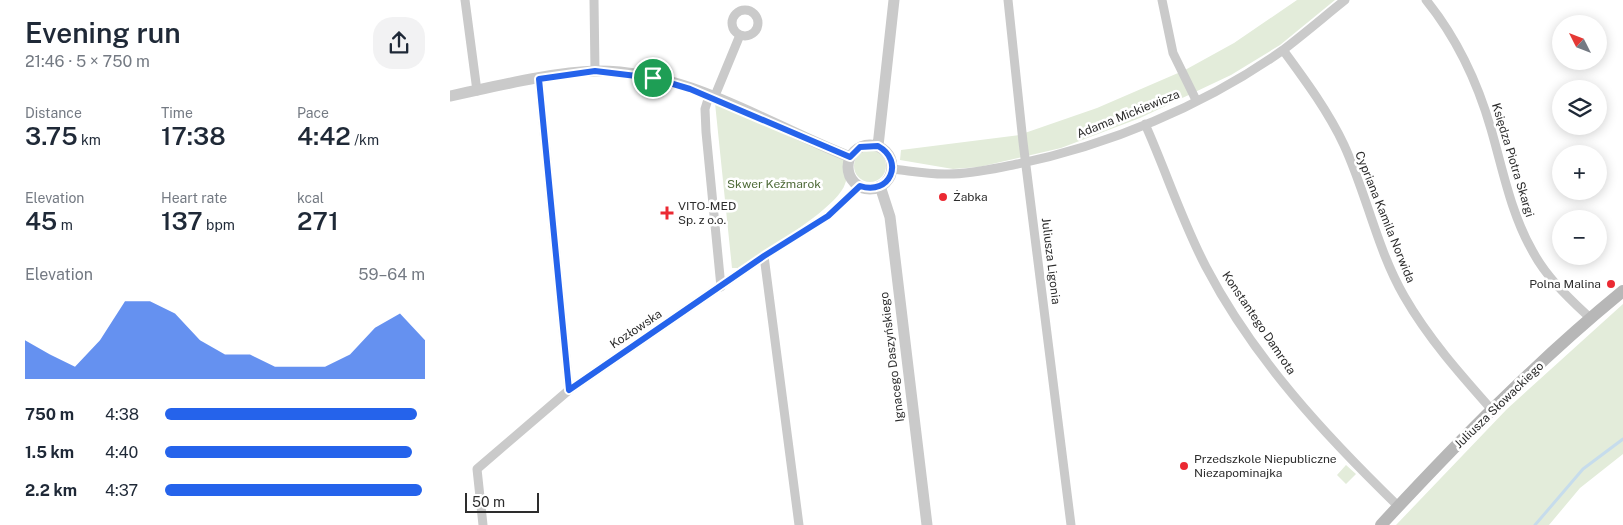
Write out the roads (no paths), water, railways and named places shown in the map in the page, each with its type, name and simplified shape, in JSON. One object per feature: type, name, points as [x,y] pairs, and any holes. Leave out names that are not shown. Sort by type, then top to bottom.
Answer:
[{"type":"main road","name":"Juliusza Słowackiego","points":[[1381,525],[1492,410],[1590,318],[1623,291]]},
{"type":"street","points":[[465,0],[477,91]]},
{"type":"street","points":[[594,0],[595,71]]},
{"type":"street","points":[[878,146],[894,0]]},
{"type":"street","name":"Juliusza Ligonia","points":[[1008,0],[1071,525]]},
{"type":"street","points":[[1162,0],[1173,53],[1196,100]]},
{"type":"street","name":"Adama Mickiewicza","points":[[892,170],[947,174],[976,172],[1066,152],[1144,124],[1196,100],[1283,50],[1345,0]]},
{"type":"street","name":"Księdza Piotra Skargi","points":[[1426,0],[1451,37],[1477,88],[1491,127],[1515,212],[1528,242],[1550,277],[1590,318]]},
{"type":"street","points":[[721,287],[705,110],[740,35]]},
{"type":"street","name":"Cypriana Kamila Norwida","points":[[1283,50],[1321,106],[1344,146],[1384,253],[1405,298],[1429,335],[1492,410]]},
{"type":"street","points":[[450,96],[539,79],[595,71],[653,78],[711,97],[850,157]]},
{"type":"street","points":[[539,79],[569,390]]},
{"type":"street","name":"Konstantego Damrota","points":[[1144,124],[1201,256],[1251,338],[1305,411],[1398,506]]},
{"type":"street","points":[[878,146],[889,155],[892,170],[886,182],[880,186],[867,188],[860,186],[850,176],[848,169],[850,157],[860,147],[878,146]]},
{"type":"street","name":"Kozłowska","points":[[483,525],[477,469],[569,390],[764,256],[828,216],[860,186]]},
{"type":"street","name":"Ignacego Daszyńskiego","points":[[880,186],[890,217],[927,525]]},
{"type":"street","points":[[764,256],[799,525]]},
{"type":"waterway","points":[[1535,525],[1583,469],[1623,439]]},
{"type":"place","name":"Żabka","points":[[943,197]]},
{"type":"place","name":"VITO-MED Sp. z o.o.","points":[[667,213]]},
{"type":"place","name":"Polna Malina","points":[[1611,284]]},
{"type":"place","name":"Przedszkole Niepubliczne Niezapominajka","points":[[1184,466]]},
{"type":"park label","name":"Skwer Kežmarok","points":[[774,184]]}]
